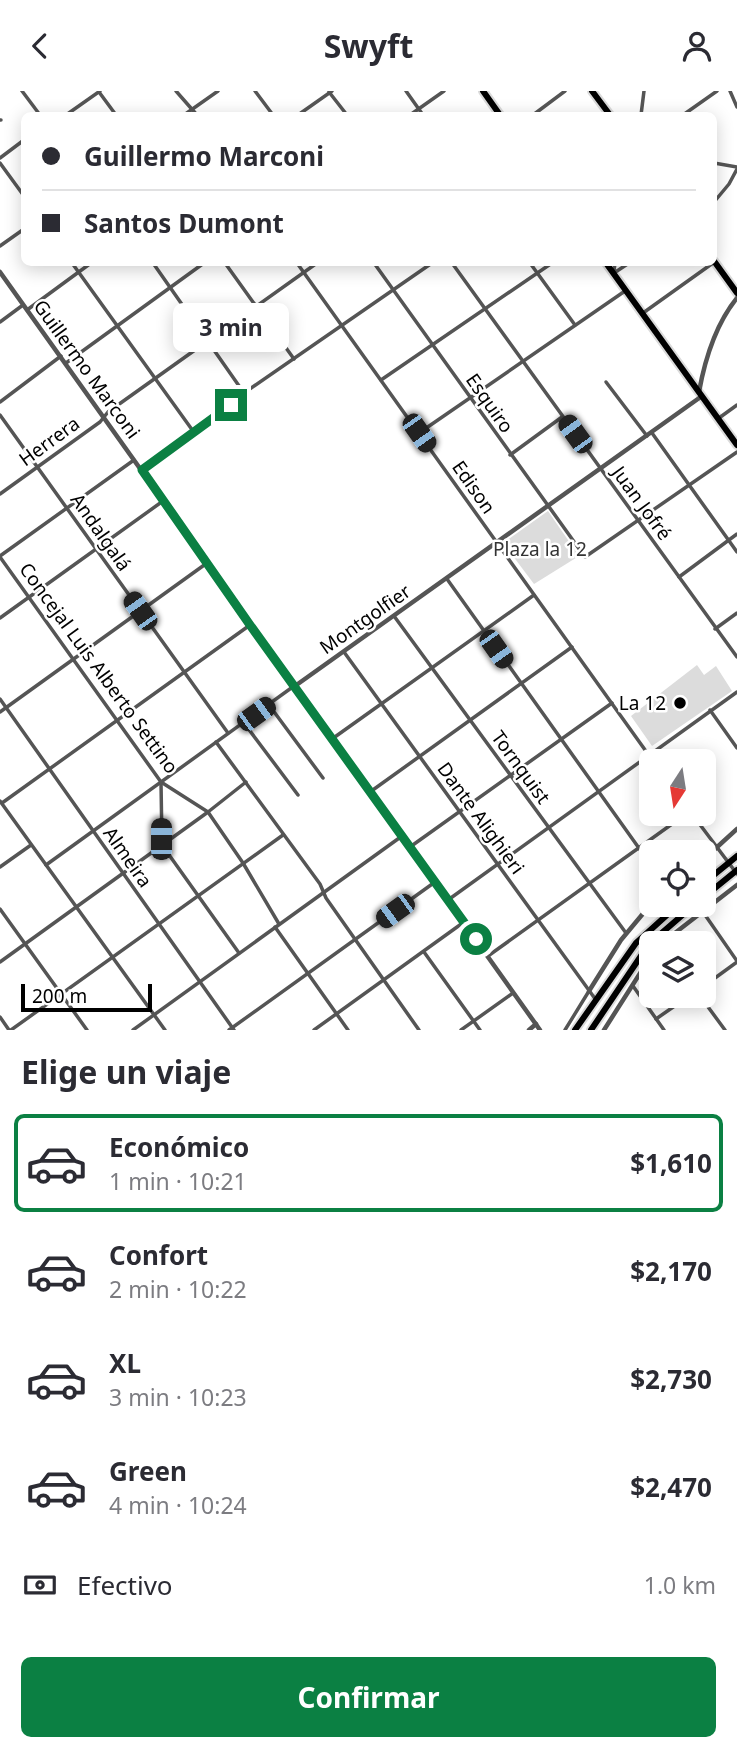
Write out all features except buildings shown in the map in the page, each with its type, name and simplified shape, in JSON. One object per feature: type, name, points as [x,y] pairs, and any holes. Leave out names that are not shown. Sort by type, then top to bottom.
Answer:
[{"type":"main road","points":[[483,91],[498,112]]},
{"type":"main road","points":[[592,91],[608,112]]},
{"type":"main road","points":[[717,265],[737,295]]},
{"type":"main road","points":[[608,266],[737,445]]},
{"type":"main road","points":[[716,873],[737,856]]},
{"type":"main road","points":[[716,888],[736,872]]},
{"type":"main road","points":[[575,1030],[636,943],[665,917]]},
{"type":"main road","points":[[591,1030],[649,944],[680,917]]},
{"type":"main road","points":[[597,1030],[608,1006]]},
{"type":"street","points":[[22,91],[38,112]]},
{"type":"street","points":[[70,112],[99,91],[114,112]]},
{"type":"street","points":[[176,91],[193,112]]},
{"type":"street","points":[[188,112],[218,91]]},
{"type":"street","points":[[255,91],[271,112]]},
{"type":"street","points":[[302,112],[330,91],[344,112]]},
{"type":"street","points":[[406,91],[421,112]]},
{"type":"street","points":[[414,112],[444,91]]},
{"type":"street","points":[[537,112],[565,91]]},
{"type":"street","points":[[642,112],[645,91]]},
{"type":"street","points":[[687,112],[717,91]]},
{"type":"street","points":[[730,91],[737,107]]},
{"type":"street","points":[[21,143],[0,161],[21,192]]},
{"type":"street","points":[[717,164],[737,168],[729,184],[717,198]]},
{"type":"street","points":[[0,246],[21,231]]},
{"type":"street","points":[[75,266],[193,431]]},
{"type":"street","points":[[0,321],[86,266]]},
{"type":"street","points":[[155,266],[244,393]]},
{"type":"street","points":[[65,363],[200,266]]},
{"type":"street","points":[[227,266],[294,359]]},
{"type":"street","name":"Edison","points":[[299,266],[645,749]]},
{"type":"street","name":"Herrera","points":[[0,495],[155,378],[313,266]]},
{"type":"street","name":"Esquiro","points":[[376,266],[585,558],[639,522]]},
{"type":"street","points":[[142,470],[244,393],[428,266]]},
{"type":"street","name":"Juan Jofré","points":[[454,266],[737,657]]},
{"type":"street","points":[[532,266],[575,325]]},
{"type":"street","points":[[381,380],[548,266]]},
{"type":"street","points":[[614,273],[615,266]]},
{"type":"street","points":[[614,273],[624,266]]},
{"type":"street","points":[[643,313],[707,266]]},
{"type":"street","name":"Guillermo Marconi","points":[[0,272],[540,1030]]},
{"type":"street","points":[[419,433],[625,290]]},
{"type":"street","points":[[700,395],[706,361],[715,335],[737,295]]},
{"type":"street","points":[[0,402],[61,356]]},
{"type":"street","points":[[606,381],[690,487],[737,552]]},
{"type":"street","name":"Montgolfier","points":[[46,865],[649,435],[700,395]]},
{"type":"street","points":[[718,419],[737,405]]},
{"type":"street","name":"Andalgalá","points":[[0,415],[228,733]]},
{"type":"street","points":[[510,455],[562,417]]},
{"type":"street","points":[[639,522],[737,452]]},
{"type":"street","points":[[0,556],[134,460]]},
{"type":"street","points":[[0,618],[163,501]]},
{"type":"street","points":[[679,577],[737,534]]},
{"type":"street","name":"Concejal Luis Alberto Settino","points":[[0,556],[161,782],[208,812],[243,863],[277,925],[348,1030]]},
{"type":"street","points":[[0,712],[207,563]]},
{"type":"street","points":[[447,579],[639,848],[488,956]]},
{"type":"street","points":[[332,739],[534,595]]},
{"type":"street","points":[[715,629],[737,613]]},
{"type":"street","name":"Tornquist","points":[[394,616],[626,933]]},
{"type":"street","points":[[165,1030],[1,802],[250,625]]},
{"type":"street","points":[[370,792],[572,647]]},
{"type":"street","name":"Dante Alighieri","points":[[344,652],[596,1000]]},
{"type":"street","points":[[657,749],[737,692]]},
{"type":"street","name":"Almeira","points":[[0,699],[232,1029]]},
{"type":"street","points":[[410,847],[612,703]]},
{"type":"street","points":[[269,705],[323,778]]},
{"type":"street","points":[[710,711],[737,748]]},
{"type":"street","points":[[244,723],[298,796]]},
{"type":"street","points":[[216,742],[320,884],[355,940],[419,1030]]},
{"type":"street","points":[[448,900],[639,762]]},
{"type":"street","points":[[161,782],[162,845],[239,953]]},
{"type":"street","points":[[0,962],[246,782]]},
{"type":"street","points":[[650,840],[669,826]]},
{"type":"street","points":[[701,826],[736,872]]},
{"type":"street","points":[[717,847],[737,829]]},
{"type":"street","points":[[0,1017],[10,1030],[283,835]]},
{"type":"street","points":[[133,1030],[402,836]]},
{"type":"street","points":[[0,867],[31,845]]},
{"type":"street","points":[[232,1029],[435,882]]},
{"type":"street","points":[[716,902],[737,885]]},
{"type":"street","points":[[0,909],[87,1030]]},
{"type":"street","points":[[565,1030],[626,933],[640,917]]},
{"type":"street","points":[[678,931],[697,917]]},
{"type":"street","points":[[706,917],[737,962],[716,977]]},
{"type":"street","points":[[314,1030],[464,922]]},
{"type":"street","points":[[424,951],[480,1030]]},
{"type":"street","points":[[604,1030],[639,975]]},
{"type":"street","points":[[632,986],[664,1030]]},
{"type":"street","points":[[461,1030],[513,993]]},
{"type":"street","points":[[656,1019],[672,1008]]},
{"type":"street","points":[[709,1008],[725,1030]]},
{"type":"street","points":[[529,1030],[536,1024]]},
{"type":"green space","name":"Plaza la 12","points":[[548,511],[579,556],[534,584],[503,543]]},
{"type":"green space","name":"La 12","points":[[697,665],[704,675],[716,666],[732,691],[652,746],[631,716]]},
{"type":"place","name":"La 12","points":[[680,703]]},
{"type":"route","points":[[231,405],[142,470],[476,939]]}]
